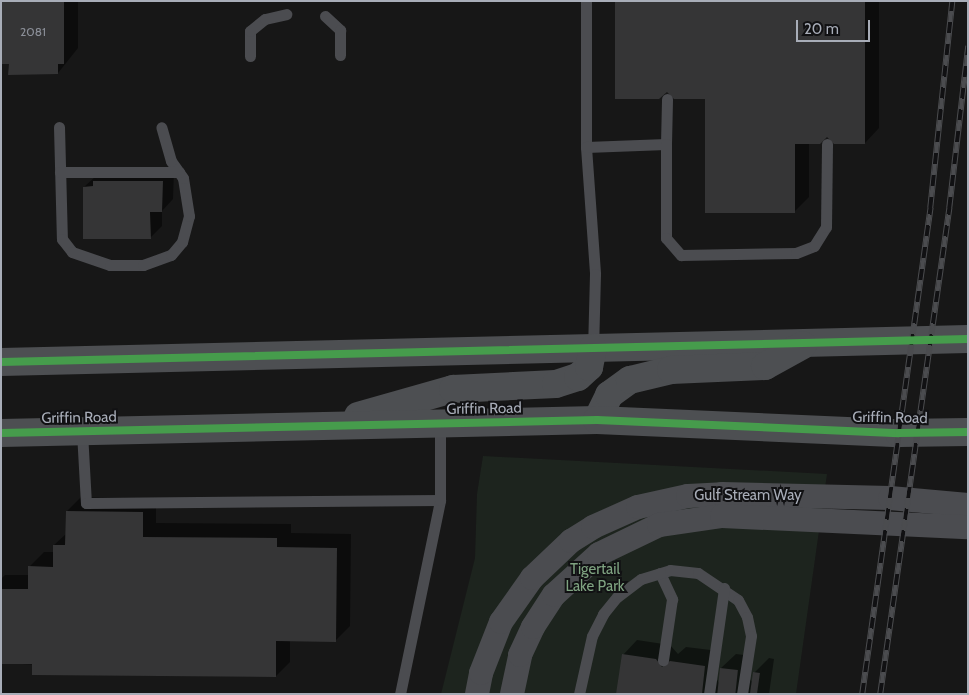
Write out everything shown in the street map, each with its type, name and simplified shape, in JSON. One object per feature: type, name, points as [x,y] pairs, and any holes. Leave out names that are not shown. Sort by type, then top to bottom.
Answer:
[{"type":"main road","points":[[1,362],[968,339]]},
{"type":"main road","points":[[597,420],[609,394],[630,380],[671,370],[765,366],[806,344]]},
{"type":"main road","points":[[320,426],[453,389],[556,384],[578,377],[588,367],[593,348]]},
{"type":"main road","name":"Griffin Road","points":[[1,433],[597,420],[899,433],[968,432]]},
{"type":"street","name":"Gulf Stream Way","points":[[477,694],[481,674],[501,622],[532,578],[571,541],[593,526],[638,507],[688,496],[722,494],[890,498],[968,505]]},
{"type":"street","name":"Gulf Stream Way","points":[[512,694],[520,655],[533,627],[554,595],[599,554],[659,525],[722,516],[968,527]]},
{"type":"lane","points":[[586,1],[586,147],[594,274],[593,348]]},
{"type":"lane","points":[[250,56],[250,31],[265,18],[286,14]]},
{"type":"lane","points":[[325,16],[340,30],[340,55]]},
{"type":"lane","points":[[667,99],[666,238],[681,255],[796,253],[814,246],[826,227],[827,144]]},
{"type":"lane","points":[[59,127],[62,238],[72,252],[110,265],[142,265],[171,255],[182,242],[189,216],[183,178],[171,161],[161,127]]},
{"type":"lane","points":[[586,147],[666,144]]},
{"type":"lane","points":[[60,172],[179,172]]},
{"type":"lane","points":[[400,694],[440,500],[440,424]]},
{"type":"lane","points":[[82,432],[86,504],[440,500]]},
{"type":"lane","points":[[579,694],[592,636],[603,614],[617,597],[640,579],[670,570],[698,573],[724,588],[738,600],[747,617],[750,636],[742,694]]},
{"type":"lane","points":[[660,573],[672,598],[663,660]]},
{"type":"lane","points":[[709,694],[724,588]]},
{"type":"green space","name":"Tigertail Lake Park","points":[[483,456],[827,474],[796,694],[441,694],[475,558],[477,494]]},
{"type":"building","points":[[2,1],[64,1],[64,64],[58,64],[58,74],[8,75],[9,64],[2,64]]},
{"type":"building","points":[[615,1],[865,1],[865,144],[834,144],[827,137],[820,144],[795,144],[795,213],[705,213],[705,99],[674,99],[667,92],[659,99],[615,99]]},
{"type":"building","points":[[93,181],[163,181],[162,212],[150,212],[151,239],[83,239],[83,187],[93,186]]},
{"type":"building","points":[[66,511],[143,512],[143,537],[277,538],[277,547],[337,548],[336,642],[276,641],[276,677],[32,675],[32,664],[1,664],[1,589],[28,589],[28,566],[53,567],[53,545],[65,545]]},
{"type":"building","points":[[622,654],[656,659],[662,667],[670,661],[705,666],[702,694],[616,694]]},
{"type":"building","points":[[720,668],[738,670],[735,694],[717,694]]},
{"type":"building","points":[[753,672],[760,673],[757,694],[750,694]]},
{"type":"railway","points":[[862,694],[930,208],[952,1]]},
{"type":"railway","points":[[880,694],[949,208],[968,46]]},
{"type":"cycle path","points":[[1,362],[968,339]]},
{"type":"cycle path","points":[[1,433],[597,420],[899,433],[968,432]]}]
